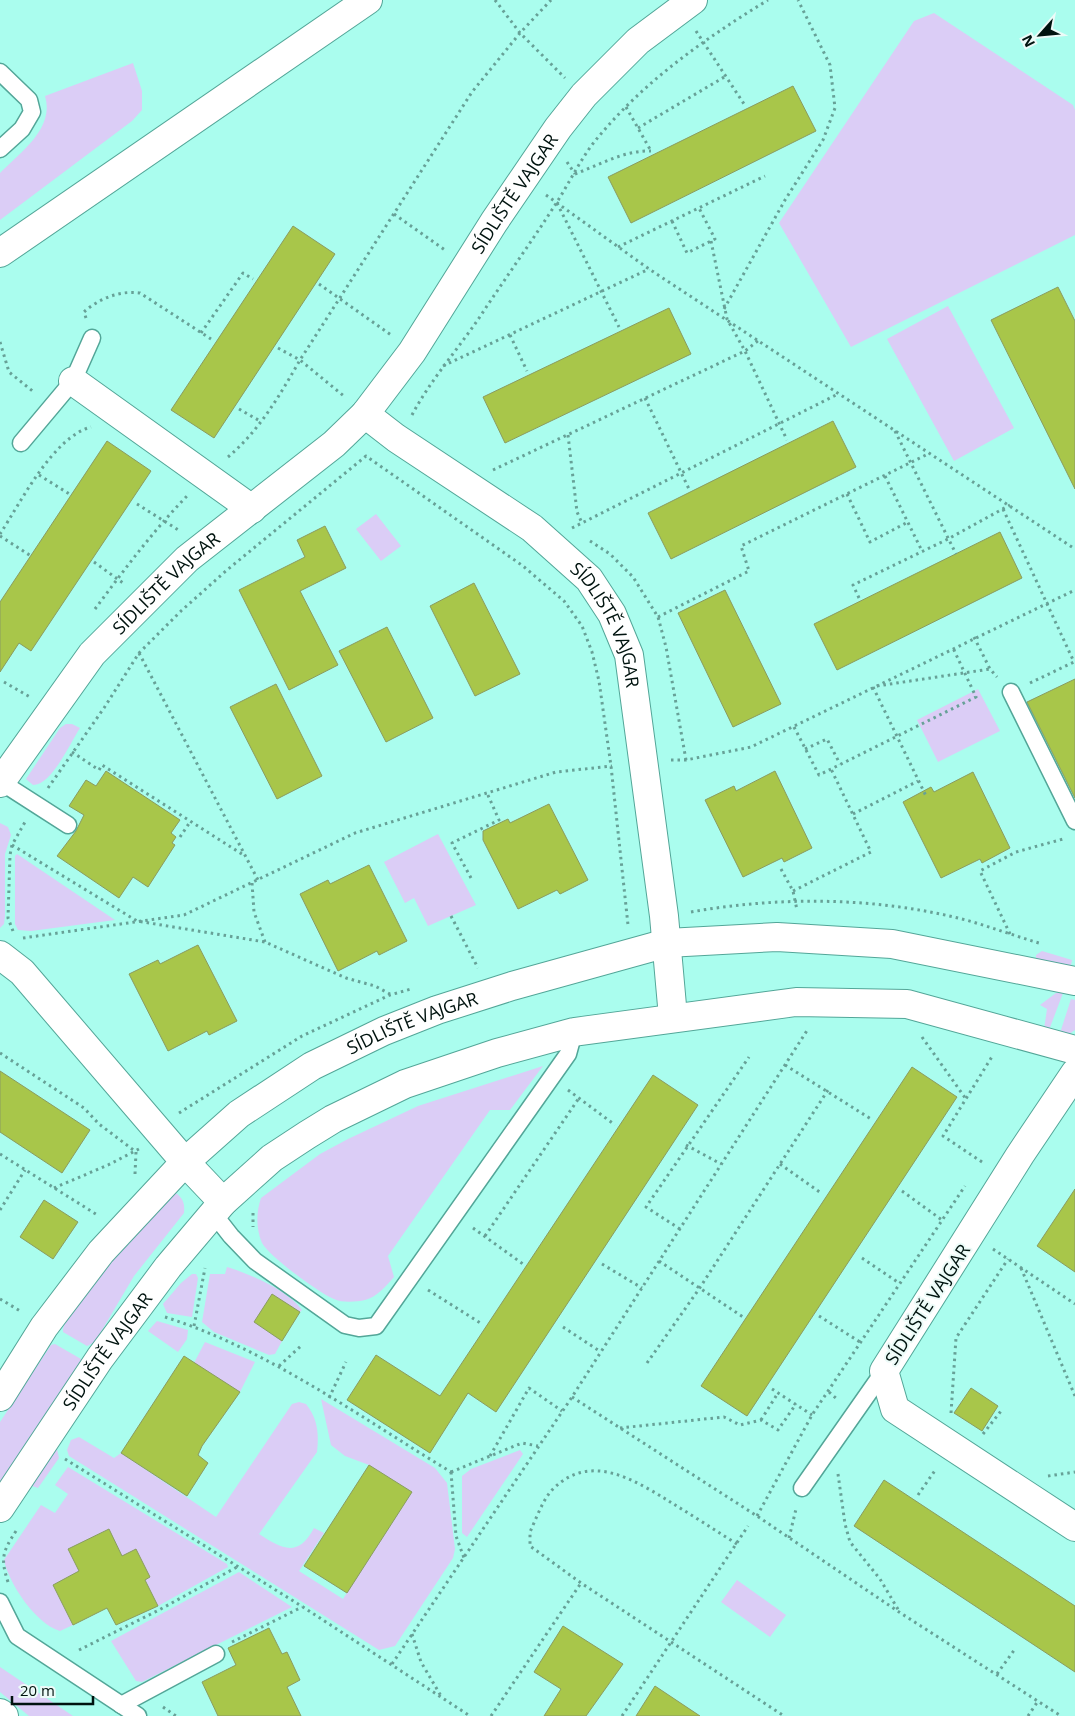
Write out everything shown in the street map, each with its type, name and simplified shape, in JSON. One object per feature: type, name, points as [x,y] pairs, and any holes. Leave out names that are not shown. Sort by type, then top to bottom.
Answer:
[{"type":"street","points":[[0,253],[368,0]]},
{"type":"street","name":"SÍDLIŠTĚ VAJGAR","points":[[0,782],[92,654],[187,559],[334,444],[365,414],[412,352],[466,264],[558,128],[584,95],[638,41],[693,0]]},
{"type":"street","points":[[73,380],[252,508]]},
{"type":"street","name":"SÍDLIŠTĚ VAJGAR","points":[[365,414],[396,438],[532,528],[589,579],[612,614],[629,655],[664,916],[674,1017]]},
{"type":"street","name":"SÍDLIŠTĚ VAJGAR","points":[[0,1397],[44,1327],[101,1252],[185,1162],[247,1109],[312,1066],[384,1031],[437,1010],[512,986],[667,944],[777,937],[892,944],[1075,981]]},
{"type":"street","points":[[0,955],[22,972],[185,1162],[218,1207]]},
{"type":"street","name":"SÍDLIŠTĚ VAJGAR","points":[[10,1516],[100,1358],[168,1267],[218,1207],[272,1158],[333,1119],[405,1084],[497,1053],[574,1032],[796,1002],[907,1004],[1075,1050]]},
{"type":"street","name":"SÍDLIŠTĚ VAJGAR","points":[[1075,1073],[1020,1155],[884,1371],[895,1409],[1075,1527]]},
{"type":"street","points":[[0,1713],[4,1716]]},
{"type":"lane","points":[[0,72],[29,100],[32,112],[22,129],[0,149]]},
{"type":"lane","points":[[21,443],[73,380],[92,338]]},
{"type":"lane","points":[[1011,692],[1075,821]]},
{"type":"lane","points":[[0,782],[68,825]]},
{"type":"lane","points":[[218,1207],[231,1236],[255,1261],[345,1325],[359,1328],[376,1326],[568,1054],[574,1032]]},
{"type":"lane","points":[[802,1488],[884,1371]]},
{"type":"lane","points":[[0,1602],[17,1636],[138,1716]]},
{"type":"lane","points":[[121,1705],[216,1654]]},
{"type":"path","points":[[495,0],[520,33],[584,95]]},
{"type":"path","points":[[207,475],[244,443],[279,397],[300,360],[472,92],[520,33],[551,0]]},
{"type":"path","points":[[413,413],[435,382],[442,366],[479,319],[557,203],[598,136],[643,88],[703,40],[768,0]]},
{"type":"path","points":[[724,309],[785,200],[823,140],[835,108],[830,65],[798,0]]},
{"type":"path","points":[[703,40],[744,104]]},
{"type":"path","points":[[638,128],[726,76]]},
{"type":"path","points":[[575,174],[621,156],[642,150],[651,151],[626,107]]},
{"type":"path","points":[[618,247],[765,176]]},
{"type":"path","points":[[557,203],[649,269],[1075,549]]},
{"type":"path","points":[[557,203],[619,327]]},
{"type":"path","points":[[672,220],[687,252],[715,239],[699,208]]},
{"type":"path","points":[[394,214],[466,264]]},
{"type":"path","points":[[711,241],[715,252],[727,319],[745,351],[787,440]]},
{"type":"path","points":[[442,366],[649,269]]},
{"type":"path","points":[[201,333],[243,273],[253,279]]},
{"type":"path","points":[[319,284],[412,352]]},
{"type":"path","points":[[92,338],[84,312],[94,303],[130,291],[140,293],[211,339]]},
{"type":"path","points":[[510,335],[527,371]]},
{"type":"path","points":[[486,473],[745,351],[759,340]]},
{"type":"path","points":[[0,342],[9,372],[50,406]]},
{"type":"path","points":[[278,348],[300,360],[365,414]]},
{"type":"path","points":[[579,533],[572,528],[838,394]]},
{"type":"path","points":[[645,398],[689,489]]},
{"type":"path","points":[[239,409],[260,421]]},
{"type":"path","points":[[30,556],[0,536],[49,458],[77,432],[98,425],[134,424]]},
{"type":"path","points":[[895,431],[956,554]]},
{"type":"path","points":[[568,435],[577,512],[582,523]]},
{"type":"path","points":[[658,617],[749,571],[741,546],[929,454]]},
{"type":"path","points":[[37,804],[104,708],[139,653],[181,611],[227,570],[366,456],[523,566],[564,601],[582,626],[592,652],[599,681],[612,766],[629,927]]},
{"type":"path","points":[[39,475],[71,495]]},
{"type":"path","points":[[884,475],[922,551]]},
{"type":"path","points":[[848,494],[870,542],[908,522]]},
{"type":"path","points":[[94,562],[117,579],[164,519],[136,504]]},
{"type":"path","points":[[859,598],[853,585],[948,539],[1010,505]]},
{"type":"path","points":[[1003,509],[1074,662]]},
{"type":"path","points":[[587,538],[610,554],[633,577],[658,617],[666,647],[686,760],[751,746],[794,728],[873,686],[1046,602],[1075,590]]},
{"type":"path","points":[[873,686],[990,669],[974,637]]},
{"type":"path","points":[[794,728],[819,775],[976,696],[952,648]]},
{"type":"path","points":[[139,653],[258,880]]},
{"type":"path","points":[[4,682],[31,697]]},
{"type":"path","points":[[873,686],[926,796]]},
{"type":"path","points":[[805,749],[827,739],[840,764]]},
{"type":"path","points":[[72,752],[99,770],[102,765],[246,856]]},
{"type":"path","points":[[390,995],[375,986],[346,978],[265,942],[137,921],[12,845],[8,918],[16,939],[137,921],[184,915],[355,833],[556,772],[612,766]]},
{"type":"path","points":[[793,891],[871,852],[831,769]]},
{"type":"path","points":[[853,814],[918,781]]},
{"type":"path","points":[[471,878],[452,843],[499,820],[487,793]]},
{"type":"path","points":[[180,837],[190,822]]},
{"type":"path","points":[[620,929],[664,916],[715,908],[796,901],[878,905],[966,920],[1010,934],[980,871],[1016,852],[1066,838]]},
{"type":"path","points":[[781,869],[793,891],[796,901]]},
{"type":"path","points":[[252,883],[254,912],[265,942]]},
{"type":"path","points":[[451,916],[478,968],[487,966]]},
{"type":"path","points":[[392,1664],[572,1397],[825,1002]]},
{"type":"path","points":[[921,1036],[966,1099]]},
{"type":"path","points":[[977,1169],[982,1162],[943,1136],[995,1052]]},
{"type":"path","points":[[0,1053],[84,1108],[99,1124],[136,1152],[54,1188]]},
{"type":"path","points":[[680,1229],[646,1206],[686,1145],[749,1057]]},
{"type":"path","points":[[785,1065],[828,1090],[871,1119]]},
{"type":"path","points":[[647,1363],[700,1289],[828,1090]]},
{"type":"path","points":[[522,1264],[485,1236],[579,1098],[615,1124]]},
{"type":"path","points":[[686,1145],[721,1164]]},
{"type":"path","points":[[0,1154],[101,1218]]},
{"type":"path","points":[[780,1164],[822,1193]]},
{"type":"path","points":[[0,1210],[26,1170]]},
{"type":"path","points":[[757,1516],[812,1415],[967,1184]]},
{"type":"path","points":[[902,1191],[942,1220]]},
{"type":"path","points":[[990,1247],[1075,1304]]},
{"type":"path","points":[[862,1258],[899,1283]]},
{"type":"path","points":[[951,1415],[956,1338],[1008,1259]]},
{"type":"path","points":[[659,1261],[743,1317]]},
{"type":"path","points":[[602,1264],[642,1288]]},
{"type":"path","points":[[1021,1268],[1075,1396]]},
{"type":"path","points":[[194,1326],[204,1270]]},
{"type":"path","points":[[409,1278],[482,1324]]},
{"type":"path","points":[[0,1299],[44,1327]]},
{"type":"path","points":[[162,1316],[194,1326],[279,1366],[451,1472]]},
{"type":"path","points":[[818,1316],[860,1342]]},
{"type":"path","points":[[563,1327],[601,1352]]},
{"type":"path","points":[[279,1366],[302,1345]]},
{"type":"path","points":[[329,1398],[346,1362]]},
{"type":"path","points":[[490,1456],[529,1388],[562,1412]]},
{"type":"path","points":[[772,1389],[812,1415]]},
{"type":"path","points":[[762,1420],[778,1393]]},
{"type":"path","points":[[572,1397],[1061,1716]]},
{"type":"path","points":[[620,1428],[724,1417],[740,1425],[762,1420],[778,1430],[796,1404]]},
{"type":"path","points":[[451,1472],[522,1443],[538,1446]]},
{"type":"path","points":[[833,1446],[845,1524],[850,1542],[880,1579],[899,1612]]},
{"type":"path","points":[[64,1459],[303,1607],[468,1715]]},
{"type":"path","points":[[918,1495],[939,1464]]},
{"type":"path","points":[[737,1544],[632,1478],[610,1472],[593,1471],[580,1473],[566,1479],[552,1490],[530,1532],[528,1540],[530,1546],[581,1583],[784,1716]]},
{"type":"path","points":[[451,1472],[456,1536],[464,1558]]},
{"type":"path","points":[[789,1538],[802,1488]]},
{"type":"path","points":[[10,1516],[0,1559],[11,1589]]},
{"type":"path","points":[[622,1716],[748,1526]]},
{"type":"path","points":[[74,1652],[159,1610],[238,1566]]},
{"type":"path","points":[[491,1716],[581,1583]]},
{"type":"path","points":[[216,1654],[222,1647],[303,1607]]},
{"type":"path","points":[[412,1634],[421,1662],[443,1698]]},
{"type":"path","points":[[997,1674],[1015,1650]]},
{"type":"path","points":[[1028,1716],[1038,1701]]},
{"type":"shaded area","points":[[934,13],[1073,105],[1075,110],[1075,235],[851,347],[779,223],[914,21]]},
{"type":"shaded area","points":[[133,63],[142,91],[142,110],[132,121],[0,220],[0,173],[26,148],[41,129],[47,108],[45,96]]},
{"type":"shaded area","points":[[948,306],[1014,428],[954,461],[887,339]]},
{"type":"shaded area","points":[[376,514],[401,546],[381,561],[356,529]]},
{"type":"shaded area","points":[[978,689],[1000,731],[938,762],[917,720]]},
{"type":"shaded area","points":[[66,724],[72,724],[80,728],[54,771],[40,783],[33,785],[26,779],[60,728]]},
{"type":"shaded area","points":[[0,823],[8,827],[11,835],[5,854],[5,916],[4,924],[0,928]]},
{"type":"shaded area","points":[[438,834],[476,905],[428,926],[414,898],[405,903],[384,862]]},
{"type":"shaded area","points":[[17,854],[115,920],[31,931],[18,930],[15,924],[15,856]]},
{"type":"shaded area","points":[[1042,951],[1072,960],[1070,970],[1036,960],[1036,955]]},
{"type":"shaded area","points":[[1056,993],[1063,993],[1049,1030],[1044,1029],[1047,1009],[1040,1005]]},
{"type":"shaded area","points":[[1071,999],[1075,1000],[1075,1030],[1066,1036],[1060,1033]]},
{"type":"shaded area","points":[[543,1066],[510,1110],[490,1110],[388,1256],[394,1277],[381,1291],[365,1300],[353,1302],[334,1299],[295,1274],[262,1243],[257,1220],[261,1198],[320,1154],[418,1106]]},
{"type":"shaded area","points":[[169,1192],[176,1193],[182,1199],[184,1213],[134,1276],[95,1342],[87,1346],[63,1332],[66,1321],[91,1284]]},
{"type":"shaded area","points":[[227,1267],[257,1278],[278,1289],[302,1310],[300,1312],[272,1297],[254,1322],[282,1341],[275,1354],[269,1355],[214,1332],[202,1322],[210,1274],[225,1274]]},
{"type":"shaded area","points":[[192,1274],[196,1274],[198,1278],[192,1317],[167,1313],[163,1304],[181,1283]]},
{"type":"shaded area","points":[[157,1321],[188,1330],[187,1339],[178,1352],[148,1331]]},
{"type":"shaded area","points":[[205,1342],[255,1362],[240,1392],[194,1363]]},
{"type":"shaded area","points":[[55,1344],[81,1359],[85,1364],[0,1489],[0,1422],[51,1345]]},
{"type":"shaded area","points":[[321,1399],[435,1468],[447,1483],[455,1549],[453,1558],[395,1646],[379,1650],[69,1456],[67,1450],[71,1440],[79,1437],[114,1458],[121,1453],[216,1517],[292,1404],[299,1402],[306,1404],[313,1415],[317,1427],[317,1452],[259,1534],[275,1544],[289,1548],[302,1544],[314,1528],[324,1533],[299,1571],[343,1599],[412,1492],[369,1465],[345,1456],[331,1445]]},
{"type":"shaded area","points":[[57,1449],[59,1458],[38,1488],[32,1486]]},
{"type":"shaded area","points":[[520,1450],[523,1454],[467,1537],[462,1533],[462,1476],[471,1469]]},
{"type":"shaded area","points":[[68,1467],[227,1564],[228,1567],[158,1606],[145,1580],[150,1577],[122,1556],[109,1529],[68,1549],[79,1571],[53,1585],[73,1625],[60,1631],[51,1627],[33,1612],[25,1602],[11,1580],[4,1560],[41,1505],[55,1513],[68,1494],[55,1485]]},
{"type":"shaded area","points":[[239,1572],[292,1607],[142,1682],[136,1681],[111,1641]]},
{"type":"shaded area","points":[[737,1580],[786,1615],[770,1637],[721,1602]]},
{"type":"shaded area","points":[[0,1667],[73,1716],[29,1716],[0,1692]]},
{"type":"building","points":[[793,86],[816,131],[631,223],[608,177]]},
{"type":"building","points":[[293,226],[335,254],[214,438],[171,410]]},
{"type":"building","points":[[1058,287],[1075,321],[1075,489],[991,320]]},
{"type":"building","points":[[669,308],[691,354],[505,443],[483,397]]},
{"type":"building","points":[[833,421],[856,467],[671,559],[648,513]]},
{"type":"building","points":[[107,441],[151,471],[31,651],[19,643],[0,672],[0,602]]},
{"type":"building","points":[[325,526],[346,568],[300,591],[338,665],[289,690],[239,590],[305,557],[297,540]]},
{"type":"building","points":[[1000,532],[1022,578],[837,670],[814,624]]},
{"type":"building","points":[[474,583],[520,674],[475,696],[430,606]]},
{"type":"building","points":[[725,590],[781,704],[733,727],[678,613]]},
{"type":"building","points":[[387,627],[433,718],[386,742],[339,651]]},
{"type":"building","points":[[1075,679],[1075,798],[1027,702]]},
{"type":"building","points":[[276,684],[322,776],[277,799],[230,707]]},
{"type":"building","points":[[106,771],[180,820],[171,833],[176,837],[172,843],[175,845],[148,887],[133,877],[119,898],[57,856],[76,831],[84,815],[69,806],[86,780],[96,786]]},
{"type":"building","points":[[775,771],[812,848],[784,862],[782,858],[743,877],[705,800],[734,786],[736,791]]},
{"type":"building","points":[[973,772],[1010,848],[982,863],[980,859],[941,878],[903,802],[931,787],[934,792]]},
{"type":"building","points":[[549,804],[588,880],[560,894],[557,890],[518,909],[483,840],[483,831],[508,819],[510,823]]},
{"type":"building","points":[[369,865],[407,941],[379,955],[377,951],[338,971],[300,894],[328,880],[330,884]]},
{"type":"building","points":[[198,945],[237,1021],[209,1035],[207,1031],[168,1051],[129,974],[158,960],[160,964]]},
{"type":"building","points":[[912,1067],[957,1097],[747,1416],[701,1386]]},
{"type":"building","points":[[0,1071],[90,1130],[62,1173],[0,1132]]},
{"type":"building","points":[[653,1075],[698,1105],[496,1412],[468,1393],[430,1453],[347,1400],[376,1355],[440,1396]]},
{"type":"building","points":[[1075,1189],[1075,1272],[1037,1246]]},
{"type":"building","points":[[44,1200],[78,1222],[53,1259],[20,1237]]},
{"type":"building","points":[[272,1294],[300,1312],[282,1341],[254,1322]]},
{"type":"building","points":[[184,1356],[240,1392],[202,1446],[198,1455],[208,1463],[187,1496],[121,1453]]},
{"type":"building","points":[[971,1388],[998,1406],[982,1431],[954,1413]]},
{"type":"building","points":[[369,1465],[412,1492],[347,1593],[304,1566]]},
{"type":"building","points":[[884,1480],[1075,1606],[1075,1672],[854,1526]]},
{"type":"building","points":[[109,1529],[122,1556],[136,1549],[150,1577],[145,1580],[158,1606],[116,1625],[107,1608],[73,1625],[53,1585],[79,1571],[68,1549]]},
{"type":"building","points":[[563,1626],[623,1664],[586,1716],[544,1716],[561,1689],[534,1672]]},
{"type":"building","points":[[269,1628],[282,1654],[287,1652],[300,1680],[287,1687],[301,1716],[218,1716],[202,1682],[236,1665],[228,1648]]},
{"type":"building","points":[[655,1686],[700,1716],[636,1716]]}]
